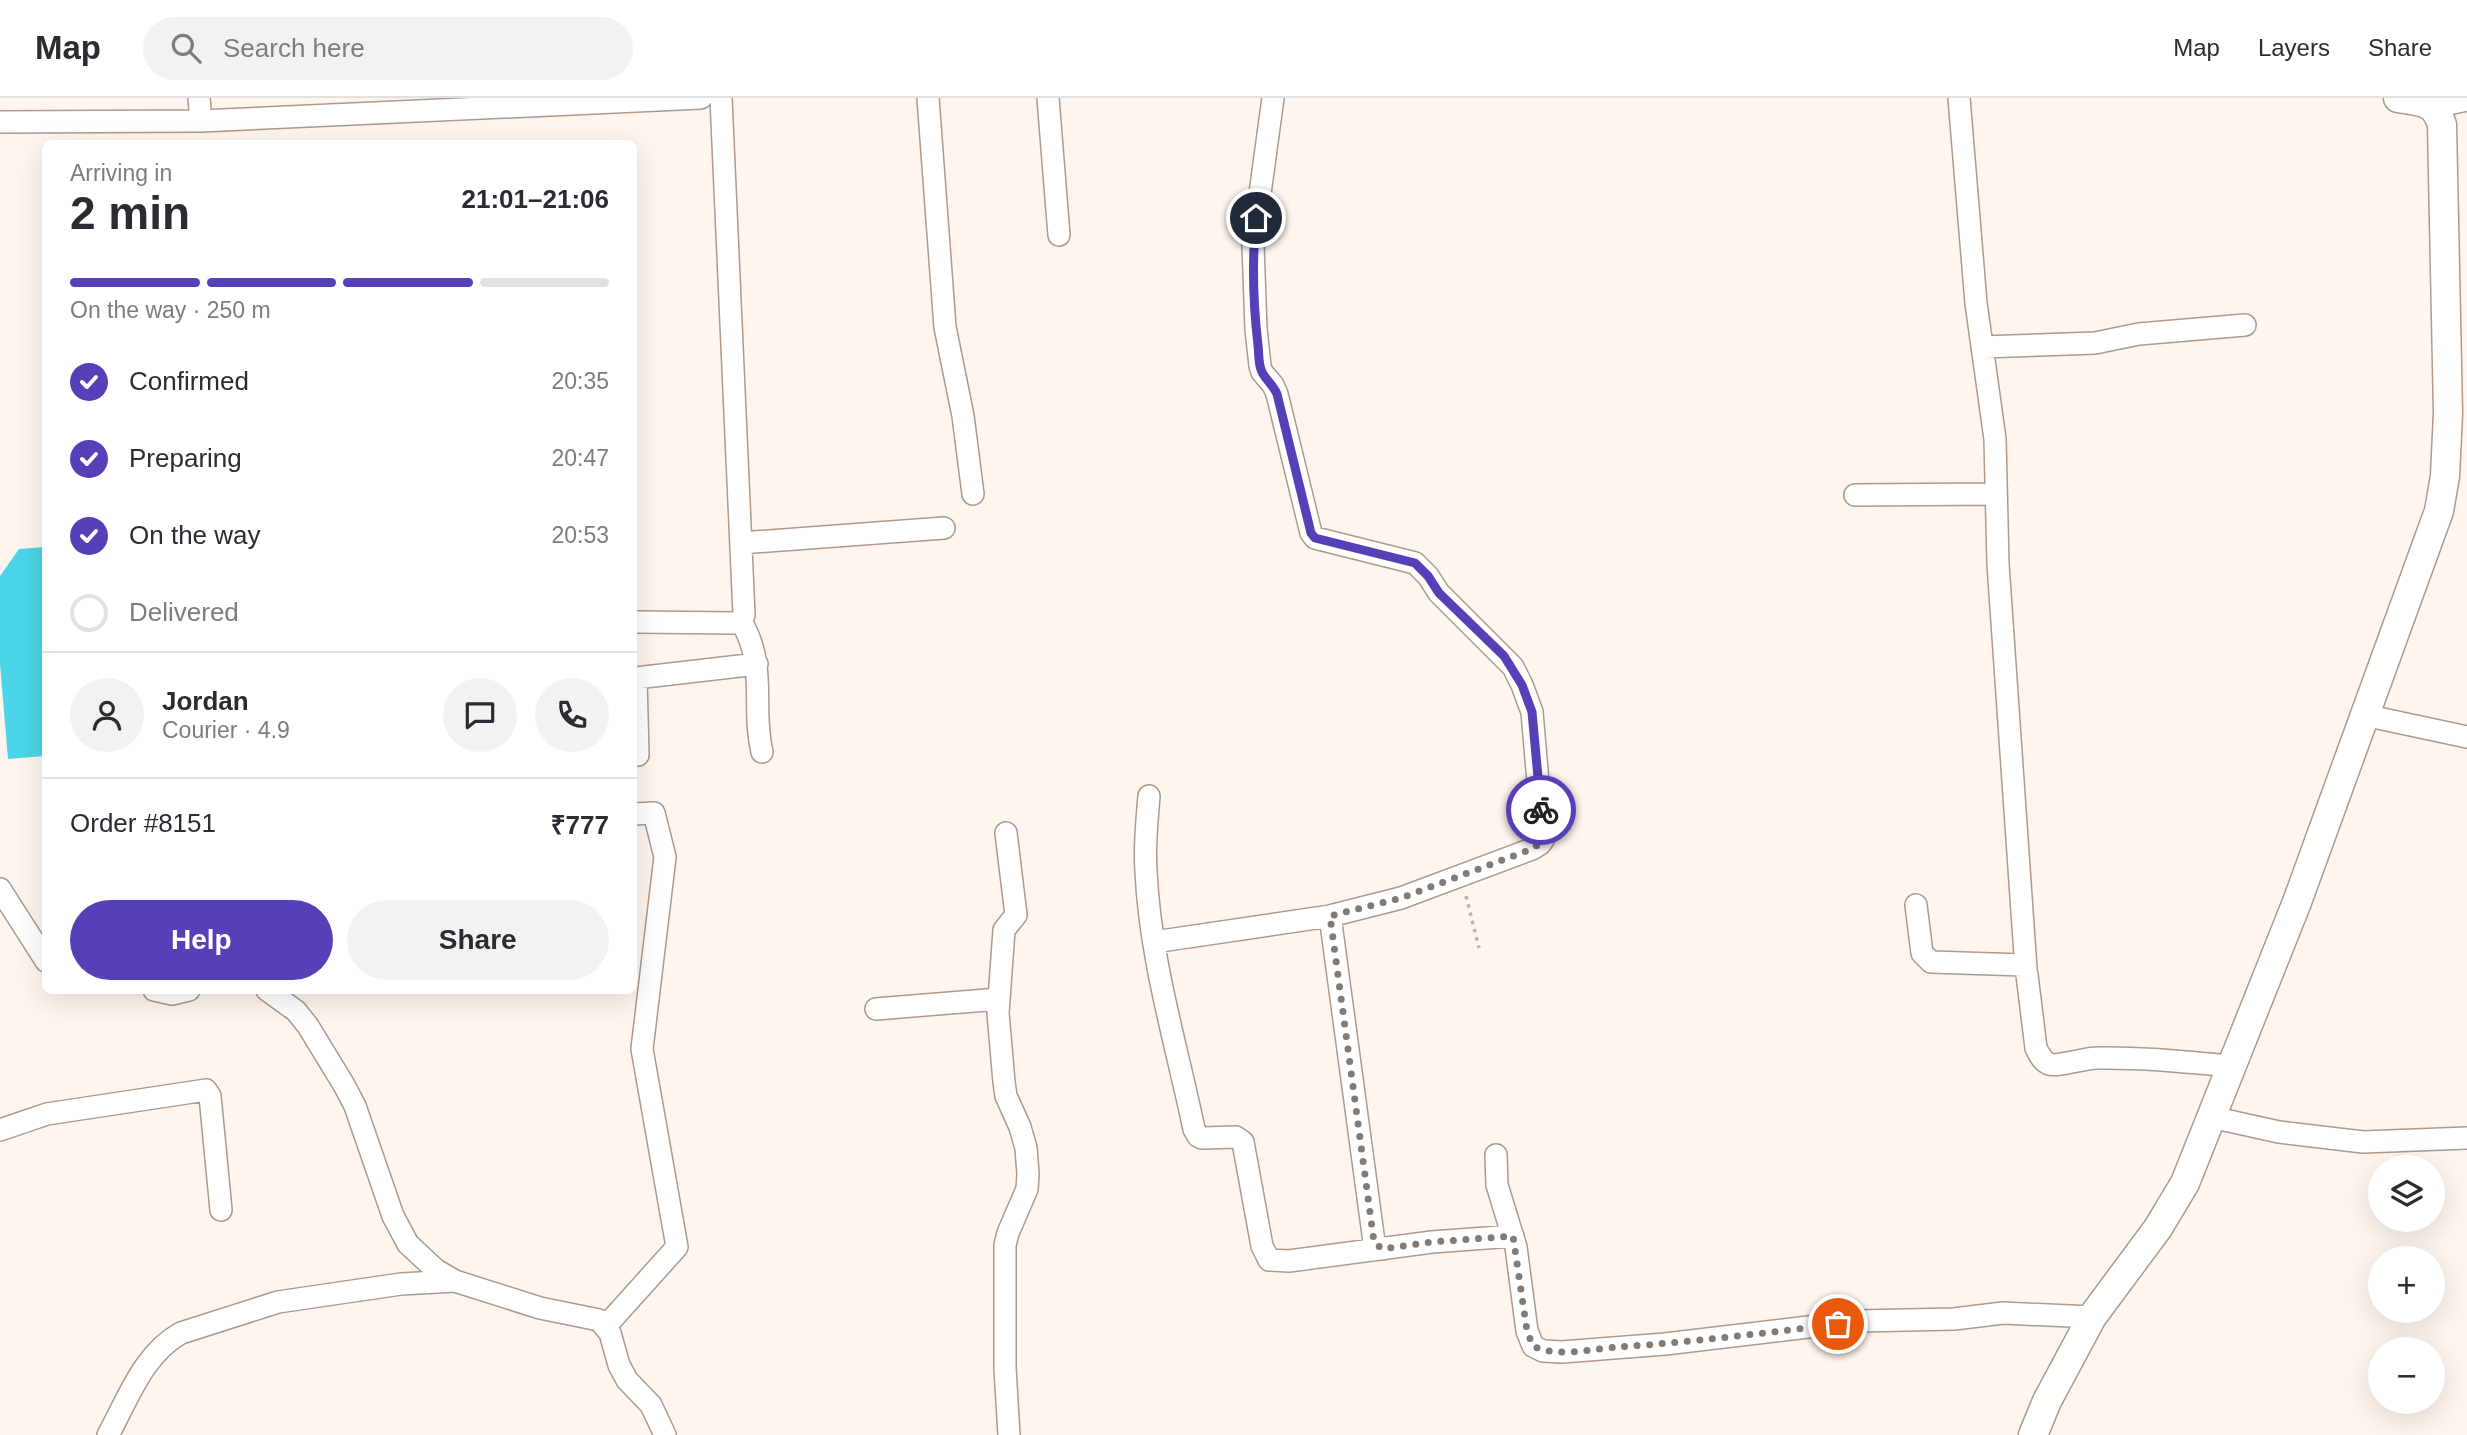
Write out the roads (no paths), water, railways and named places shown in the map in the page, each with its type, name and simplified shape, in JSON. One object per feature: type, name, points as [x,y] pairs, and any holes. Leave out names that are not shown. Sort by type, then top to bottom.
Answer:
[{"type":"street","points":[[199,98],[201,121]]},
{"type":"street","points":[[0,122],[201,121],[305,106],[701,98]]},
{"type":"street","points":[[637,622],[737,623],[744,615],[721,98]]},
{"type":"street","points":[[928,98],[945,327],[963,416],[973,494]]},
{"type":"street","points":[[1048,98],[1059,234]]},
{"type":"street","points":[[1154,942],[1330,916],[1401,898],[1532,849],[1543,840],[1532,712],[1513,667],[1439,593],[1422,568],[1415,563],[1315,538],[1311,533],[1277,394],[1262,372],[1256,329],[1253,245],[1273,98]]},
{"type":"street","points":[[1959,98],[1976,303],[1995,439],[1998,564],[2026,969],[2036,1048],[2040,1057],[2049,1064],[2057,1065],[2086,1058],[2134,1058],[2231,1066]]},
{"type":"street","points":[[2033,1435],[2053,1388],[2092,1317],[2173,1206],[2185,1183],[2297,902],[2432,530],[2445,476],[2448,413],[2442,125],[2439,113],[2434,107],[2427,103],[2398,98]]},
{"type":"street","points":[[2434,107],[2467,100]]},
{"type":"street","points":[[1982,347],[2095,343],[2139,334],[2245,325]]},
{"type":"street","points":[[1856,495],[1996,494]]},
{"type":"street","points":[[741,543],[944,528]]},
{"type":"street","points":[[741,621],[750,636],[757,664],[759,740],[762,752]]},
{"type":"street","points":[[637,678],[757,664]]},
{"type":"street","points":[[2364,715],[2467,737]]},
{"type":"street","points":[[637,716],[637,755]]},
{"type":"street","points":[[1149,796],[1146,870],[1154,942],[1162,991],[1194,1129],[1202,1138],[1236,1137],[1243,1142],[1262,1246],[1269,1260],[1289,1261],[1375,1247],[1513,1236]]},
{"type":"street","points":[[606,1326],[677,1247],[642,1049],[664,857],[654,813],[637,814]]},
{"type":"street","points":[[1006,833],[1016,915],[1004,930],[999,999],[1004,1082],[1006,1096],[1026,1148],[1028,1174],[1027,1189],[1005,1245],[1005,1368],[1009,1435]]},
{"type":"street","points":[[0,889],[42,956]]},
{"type":"street","points":[[1916,905],[1922,953],[1931,961],[1954,964],[2018,964],[2026,969]]},
{"type":"street","points":[[1330,916],[1375,1247]]},
{"type":"street","points":[[273,994],[302,1018],[344,1084],[355,1106],[393,1216],[408,1244],[436,1270],[455,1281],[540,1308],[599,1320],[606,1326],[627,1380],[651,1405],[666,1435]]},
{"type":"street","points":[[876,1009],[999,999]]},
{"type":"street","points":[[0,1130],[47,1114],[206,1090],[210,1097],[221,1210]]},
{"type":"street","points":[[2211,1117],[2280,1132],[2363,1142],[2467,1138]]},
{"type":"street","points":[[1496,1155],[1497,1185],[1513,1236],[1527,1331],[1533,1346],[1543,1351],[1665,1344],[1859,1321],[1947,1320],[2022,1313],[2092,1317]]},
{"type":"street","points":[[108,1435],[148,1363],[166,1341],[181,1333],[278,1303],[401,1284],[455,1281]]},
{"type":"water","points":[[42,547],[42,756],[8,759],[0,664],[0,576],[19,549]]}]
